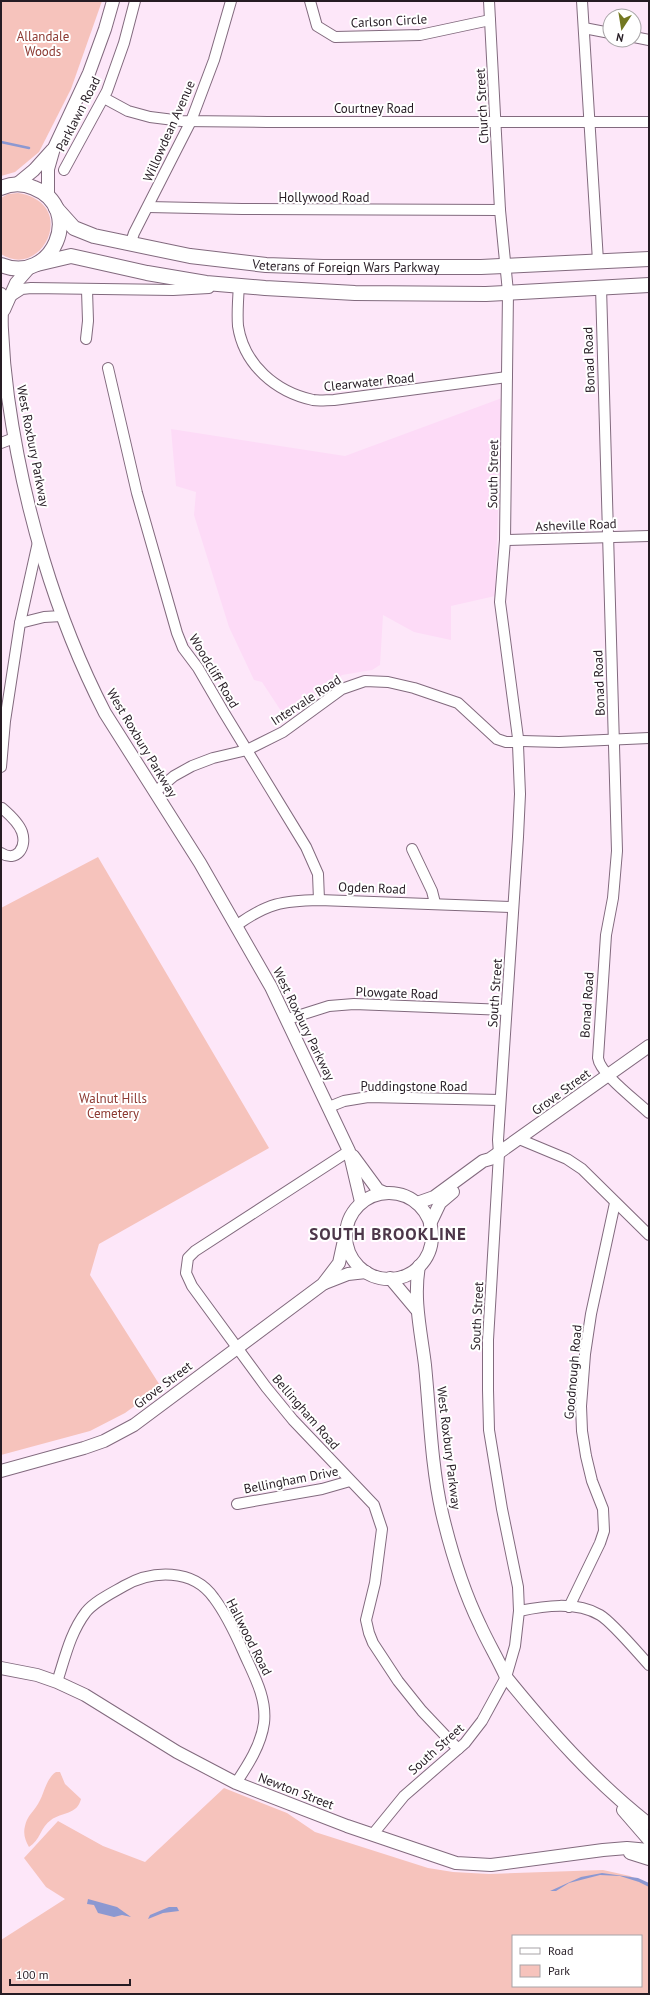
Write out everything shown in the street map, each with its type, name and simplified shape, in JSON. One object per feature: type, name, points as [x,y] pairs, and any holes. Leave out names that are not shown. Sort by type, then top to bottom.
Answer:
[{"type":"highway","name":"Veterans of Foreign Wars Parkway","points":[[17,184],[33,187],[52,203],[70,225],[78,231],[130,245],[207,259],[279,265],[427,267],[507,266],[649,259]]},
{"type":"highway","points":[[1,188],[17,184]]},
{"type":"highway","points":[[34,265],[49,255],[58,240],[60,225],[52,203]]},
{"type":"highway","name":"Veterans of Foreign Wars Parkway","points":[[1,265],[16,268],[71,256],[162,276],[239,286],[382,294],[486,294],[649,285]]},
{"type":"main road","points":[[52,203],[49,166],[54,148],[89,73],[105,29],[113,1]]},
{"type":"main road","points":[[17,184],[34,170],[54,148]]},
{"type":"main road","name":"West Roxbury Parkway","points":[[34,265],[5,296],[2,322],[4,362],[14,438],[39,540],[62,616],[102,708],[237,925],[288,1019],[349,1151],[361,1202]]},
{"type":"main road","name":"Grove Street","points":[[430,1224],[443,1199],[486,1167],[494,1157],[649,1046]]},
{"type":"main road","name":"West Roxbury Parkway","points":[[349,1151],[378,1190],[384,1193]]},
{"type":"main road","name":"Grove Street","points":[[417,1204],[434,1197],[482,1161],[494,1157]]},
{"type":"main road","points":[[384,1193],[396,1193],[407,1197],[417,1204],[422,1209],[430,1224],[432,1235],[430,1247],[426,1257],[419,1266],[405,1275],[390,1278],[381,1278],[366,1272],[356,1264],[350,1254],[346,1242],[348,1220],[361,1202],[376,1194],[384,1193]]},
{"type":"main road","name":"Grove Street","points":[[323,1284],[339,1263],[346,1231]]},
{"type":"main road","name":"West Roxbury Parkway","points":[[419,1266],[415,1285],[418,1301],[416,1309],[423,1349],[434,1468],[445,1524],[458,1567],[476,1616],[506,1677],[540,1718],[601,1782],[649,1840]]},
{"type":"main road","name":"Grove Street","points":[[1,1471],[28,1462],[63,1455],[104,1441],[134,1425],[323,1284],[348,1274],[366,1272]]},
{"type":"main road","points":[[390,1278],[416,1309]]},
{"type":"main road","name":"Newton Street","points":[[1,1668],[37,1675],[57,1682],[85,1695],[177,1752],[236,1783],[456,1863],[491,1865],[603,1850],[627,1848],[649,1850]]},
{"type":"main road","name":"West Roxbury Parkway","points":[[601,1782],[649,1824]]},
{"type":"main road","name":"Newton Street","points":[[603,1850],[631,1854],[649,1860]]},
{"type":"street","name":"Parklawn Road","points":[[64,170],[104,98],[124,43],[135,1]]},
{"type":"street","name":"Willowdean Avenue","points":[[130,245],[134,233],[191,121],[214,60],[231,1]]},
{"type":"street","name":"Carlson Circle","points":[[310,1],[317,26],[335,37],[420,35],[490,20]]},
{"type":"street","name":"Church Street","points":[[488,1],[500,210]]},
{"type":"street","points":[[582,1],[598,261]]},
{"type":"street","points":[[584,28],[602,31]]},
{"type":"street","name":"Courtney Road","points":[[104,98],[128,111],[150,117],[191,121],[649,122]]},
{"type":"street","name":"Hollywood Road","points":[[148,207],[500,210]]},
{"type":"street","name":"South Street","points":[[373,1834],[404,1796],[458,1749],[482,1721],[506,1677],[514,1651],[519,1611],[518,1587],[502,1509],[489,1430],[488,1340],[494,1157],[500,1100],[520,794],[518,741],[500,602],[505,540],[508,292],[507,266],[500,210]]},
{"type":"street","name":"Veterans of Foreign Wars Parkway","points":[[5,296],[22,289],[173,290],[239,286]]},
{"type":"street","name":"Clearwater Road","points":[[239,286],[238,326],[243,344],[251,359],[262,374],[284,390],[299,396],[314,400],[334,400],[508,377]]},
{"type":"street","name":"Bonad Road","points":[[601,287],[617,851],[613,898],[605,942],[598,1062],[608,1074],[649,1112]]},
{"type":"street","points":[[86,339],[88,320],[87,290]]},
{"type":"street","name":"Woodcliff Road","points":[[108,368],[137,493],[177,633],[183,648],[198,668],[306,847],[318,874],[318,900]]},
{"type":"street","points":[[1,443],[14,438]]},
{"type":"street","name":"Asheville Road","points":[[505,540],[649,536]]},
{"type":"street","points":[[1,767],[4,721],[20,623],[39,540]]},
{"type":"street","points":[[20,623],[44,617],[62,616]]},
{"type":"street","name":"Intervale Road","points":[[155,792],[174,776],[192,766],[212,758],[247,750],[283,732],[342,689],[365,681],[388,682],[414,688],[458,703],[497,739],[506,742],[649,738]]},
{"type":"street","points":[[1,806],[20,828],[24,842],[23,849],[19,854],[11,856],[1,853]]},
{"type":"street","points":[[412,849],[432,891],[435,903]]},
{"type":"street","name":"Ogden Road","points":[[237,925],[254,913],[271,904],[287,901],[318,900],[435,903],[513,907]]},
{"type":"street","name":"Plowgate Road","points":[[288,1019],[329,1006],[354,1004],[506,1010]]},
{"type":"street","name":"Puddingstone Road","points":[[329,1107],[347,1100],[368,1097],[500,1100]]},
{"type":"street","points":[[519,1139],[567,1159],[582,1168],[615,1203],[649,1235]]},
{"type":"street","name":"Bellingham Road","points":[[349,1151],[188,1258],[186,1273],[192,1286],[266,1387],[288,1414],[374,1506],[382,1529],[375,1583],[366,1620],[373,1643],[398,1681],[422,1711],[458,1749]]},
{"type":"street","name":"Goodnough Road","points":[[569,1607],[600,1543],[604,1531],[603,1509],[592,1481],[586,1456],[582,1431],[581,1406],[585,1354],[591,1314],[615,1203]]},
{"type":"street","name":"Bellingham Drive","points":[[237,1504],[322,1489],[350,1481]]},
{"type":"street","name":"Hallwood Road","points":[[57,1682],[67,1649],[75,1630],[87,1611],[110,1594],[131,1582],[157,1574],[174,1574],[203,1586],[214,1597],[234,1631],[259,1687],[263,1702],[264,1724],[262,1734],[248,1764],[236,1783]]},
{"type":"street","points":[[519,1611],[551,1606],[588,1610],[601,1615],[649,1665]]},
{"type":"shaded area","points":[[502,398],[495,596],[451,606],[451,640],[414,632],[383,615],[380,665],[372,670],[342,675],[285,717],[262,682],[254,680],[229,627],[194,515],[196,492],[176,486],[171,429],[345,456]]},
{"type":"green space","name":"Allandale Woods","points":[[1,1],[102,1],[71,89],[39,152],[15,172],[1,176]]},
{"type":"green space","points":[[18,193],[37,200],[47,211],[51,224],[48,237],[41,249],[30,257],[16,260],[1,254],[1,198],[8,194]]},
{"type":"green space","name":"Walnut Hills Cemetery","points":[[98,857],[269,1148],[99,1244],[90,1275],[161,1387],[125,1413],[90,1431],[1,1455],[1,908]]},
{"type":"green space","points":[[56,1772],[60,1772],[65,1784],[81,1799],[73,1811],[55,1817],[48,1823],[36,1841],[29,1847],[24,1834],[26,1823],[29,1816],[39,1803],[49,1779]]},
{"type":"green space","points":[[224,1788],[287,1813],[315,1832],[428,1868],[453,1872],[489,1874],[603,1870],[630,1876],[649,1885],[649,1994],[1,1994],[1,1940],[65,1899],[46,1887],[24,1858],[58,1821],[103,1846],[145,1862]]},
{"type":"water","points":[[602,1873],[638,1878],[649,1883],[649,1887],[620,1876],[600,1875],[569,1883],[556,1891],[550,1891],[581,1877]]},
{"type":"water","points":[[88,1899],[117,1907],[131,1917],[122,1915],[114,1917],[98,1913],[94,1905],[87,1904]]},
{"type":"water","points":[[169,1907],[177,1907],[179,1911],[163,1913],[148,1919],[150,1915]]},
{"type":"waterway","points":[[1,142],[29,148]]},
{"type":"district","name":"SOUTH BROOKLINE","points":[[388,1234]]}]
